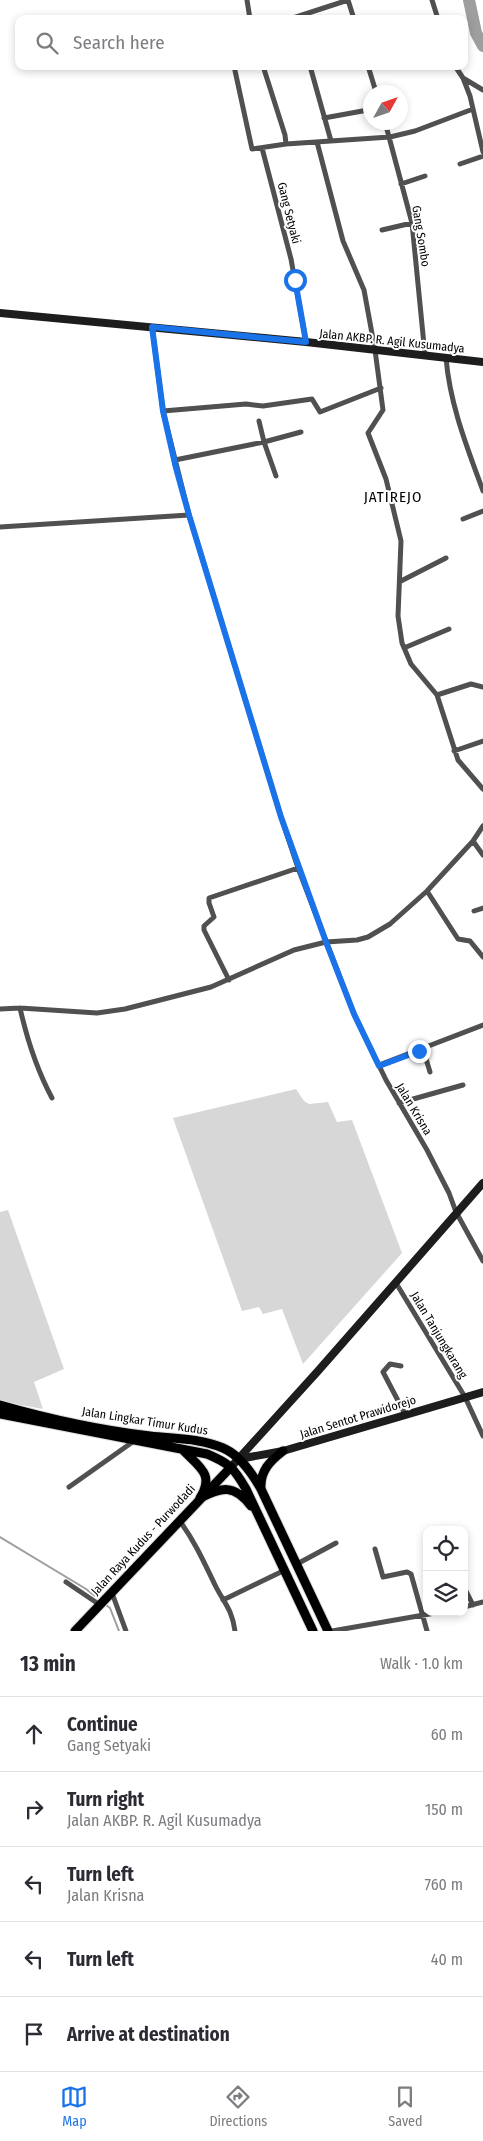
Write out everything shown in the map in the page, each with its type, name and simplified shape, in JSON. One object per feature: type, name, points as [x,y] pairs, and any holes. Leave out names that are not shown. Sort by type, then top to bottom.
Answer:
[{"type":"main road","name":"Jalan AKBP. R. Agil Kusumadya","points":[[0,313],[306,342],[483,362]]},
{"type":"main road","points":[[231,1467],[483,1183]]},
{"type":"main road","name":"Jalan Sentot Prawidorejo","points":[[239,1459],[283,1451],[483,1392]]},
{"type":"main road","name":"Jalan Lingkar Timur Kudus","points":[[0,1405],[35,1415],[149,1436],[202,1442],[223,1448],[239,1459],[262,1489],[328,1631]]},
{"type":"main road","name":"Jalan Lingkar Timur Kudus","points":[[0,1414],[207,1454],[224,1461],[236,1471],[246,1489],[314,1631]]},
{"type":"main road","points":[[183,1450],[205,1473],[206,1488],[200,1498]]},
{"type":"main road","points":[[262,1489],[261,1478],[264,1471],[283,1451]]},
{"type":"main road","name":"Jalan Raya Kudus - Purwodadi","points":[[75,1631],[231,1467]]},
{"type":"main road","points":[[200,1498],[218,1489],[229,1489],[239,1493],[261,1519]]},
{"type":"street","points":[[247,0],[249,15]]},
{"type":"street","points":[[303,15],[348,0],[353,15]]},
{"type":"street","points":[[432,0],[437,15]]},
{"type":"street","points":[[235,70],[252,149],[286,144],[390,137],[415,131],[473,109]]},
{"type":"street","points":[[264,70],[285,135],[286,144]]},
{"type":"street","points":[[311,70],[331,141]]},
{"type":"street","points":[[369,70],[374,85]]},
{"type":"street","points":[[458,70],[469,90],[481,135],[483,152]]},
{"type":"street","points":[[463,78],[483,90]]},
{"type":"street","points":[[324,118],[363,111]]},
{"type":"street","name":"Gang Sombo","points":[[388,130],[412,223],[425,355]]},
{"type":"street","points":[[317,142],[343,241],[360,278],[382,388],[383,410],[368,433],[386,479],[400,532],[402,551],[398,625],[404,648],[414,668],[437,695],[454,751],[462,766],[483,790]]},
{"type":"street","name":"Gang Setyaki","points":[[262,148],[292,266],[306,342]]},
{"type":"street","points":[[460,164],[483,156]]},
{"type":"street","points":[[401,184],[425,176]]},
{"type":"street","points":[[382,230],[412,223]]},
{"type":"street","name":"Jalan Krisna","points":[[152,327],[163,411],[189,515],[298,868],[354,1014],[379,1066],[427,1150],[449,1193],[456,1212],[483,1261]]},
{"type":"street","points":[[446,358],[448,383],[453,405],[483,491]]},
{"type":"street","points":[[163,411],[246,404],[263,406],[313,399],[320,412],[382,388]]},
{"type":"street","points":[[259,421],[276,476]]},
{"type":"street","points":[[175,460],[264,442],[301,432]]},
{"type":"street","points":[[463,519],[483,511]]},
{"type":"street","points":[[0,527],[189,515]]},
{"type":"street","points":[[401,581],[446,558]]},
{"type":"street","points":[[404,648],[449,629]]},
{"type":"street","points":[[437,695],[471,684],[483,687]]},
{"type":"street","points":[[454,751],[483,741]]},
{"type":"street","points":[[0,1009],[20,1008],[97,1013],[112,1012],[202,990],[229,980],[287,952],[326,942],[357,940],[376,933],[399,917],[426,891],[473,842],[483,826]]},
{"type":"street","points":[[473,842],[483,855]]},
{"type":"street","points":[[229,980],[204,930],[204,926],[214,917],[209,898],[298,868]]},
{"type":"street","points":[[426,891],[458,939],[470,940],[483,958]]},
{"type":"street","points":[[474,911],[483,908]]},
{"type":"street","points":[[20,1008],[25,1029],[44,1082],[52,1098]]},
{"type":"street","points":[[379,1066],[483,1025]]},
{"type":"street","points":[[423,1049],[430,1072]]},
{"type":"street","points":[[399,1103],[463,1085]]},
{"type":"street","name":"Jalan Tanjungkarang","points":[[396,1283],[465,1397],[483,1436]]},
{"type":"street","points":[[401,1366],[390,1364],[383,1372],[405,1414]]},
{"type":"street","points":[[69,1487],[134,1441]]},
{"type":"street","points":[[179,1520],[193,1539],[223,1600],[228,1605],[235,1631]]},
{"type":"street","points":[[297,1564],[336,1543]]},
{"type":"street","points":[[375,1549],[383,1577],[407,1572],[411,1574],[427,1631]]},
{"type":"street","points":[[223,1600],[285,1570]]},
{"type":"street","points":[[66,1582],[100,1604]]},
{"type":"street","points":[[468,1594],[474,1605]]},
{"type":"street","points":[[110,1595],[126,1631]]},
{"type":"street","points":[[468,1606],[483,1602]]},
{"type":"street","points":[[332,1631],[423,1616]]},
{"type":"shaded area","points":[[296,1089],[304,1101],[309,1104],[328,1102],[337,1122],[352,1120],[402,1253],[303,1364],[282,1309],[263,1314],[259,1307],[242,1311],[173,1118]]},
{"type":"shaded area","points":[[8,1210],[64,1369],[34,1382],[43,1409],[0,1401],[0,1212]]},
{"type":"waterway","points":[[469,0],[476,33],[483,46]]},
{"type":"waterway","points":[[0,1537],[86,1589],[100,1600]]},
{"type":"waterway","points":[[106,1605],[110,1608],[119,1631]]},
{"type":"district","name":"JATIREJO","points":[[393,497]]},
{"type":"route","points":[[295,280],[306,342],[152,327],[163,411],[189,515],[281,817],[298,868],[354,1014],[379,1066],[419,1051]]}]
